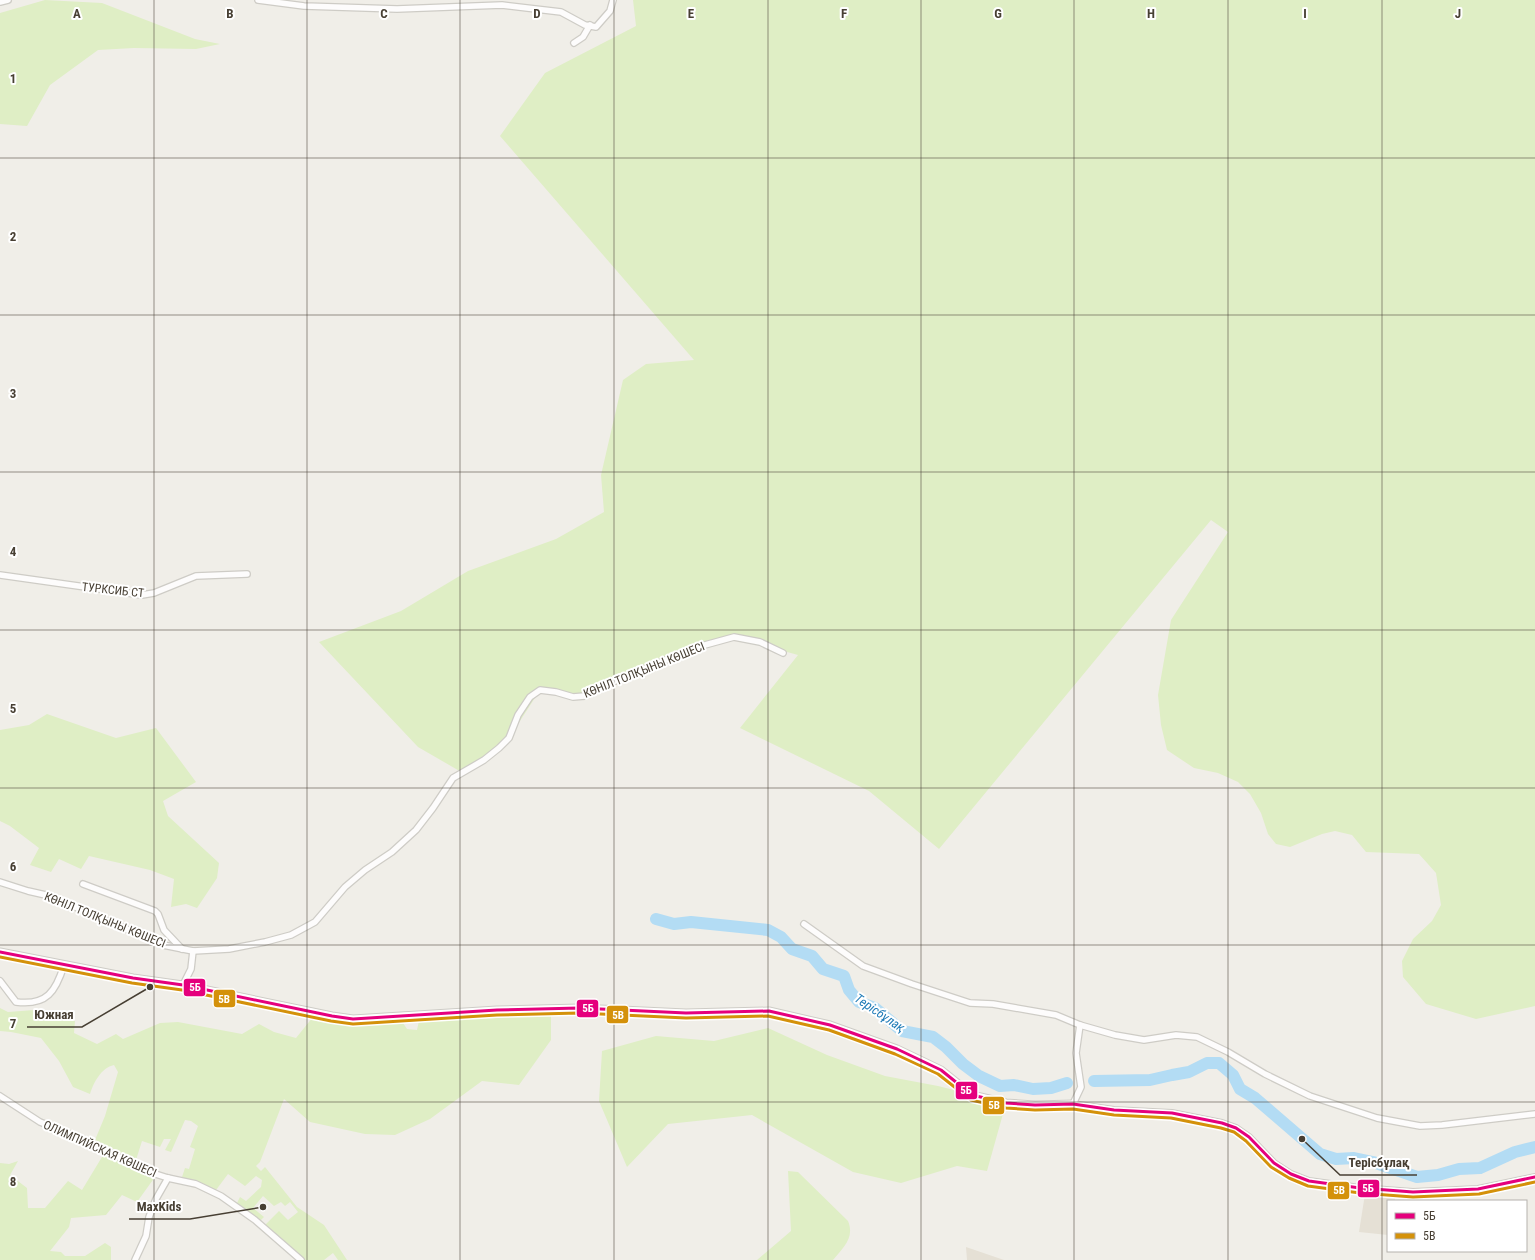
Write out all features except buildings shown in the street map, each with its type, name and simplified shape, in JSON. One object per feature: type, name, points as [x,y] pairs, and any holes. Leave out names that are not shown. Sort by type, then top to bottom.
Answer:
[{"type":"street","points":[[0,2],[8,0]]},
{"type":"street","points":[[258,0],[304,6],[397,8],[502,5],[561,12],[585,25],[596,27],[603,21],[610,11],[613,0]]},
{"type":"street","points":[[574,43],[583,37],[590,25]]},
{"type":"street","name":"ТУРКСИБ СТ","points":[[0,575],[142,595],[154,593],[196,576],[247,574]]},
{"type":"street","name":"КӨНІЛ ТОЛҚЫНЫ КӨШЕСІ","points":[[0,882],[50,896],[163,945],[182,950],[193,951],[230,949],[291,935],[315,922],[328,909],[345,887],[365,870],[392,852],[416,830],[453,778],[484,760],[509,738],[518,715],[530,697],[540,690],[556,692],[573,697],[585,696],[613,682],[694,648],[734,637],[760,642],[783,653]]},
{"type":"street","points":[[83,884],[155,911],[158,914],[164,930],[182,950]]},
{"type":"street","points":[[804,924],[863,966],[970,1003],[993,1004],[1056,1015],[1080,1025],[1115,1036],[1144,1040],[1176,1035],[1197,1037],[1228,1052],[1265,1074],[1310,1096],[1377,1118],[1420,1126],[1435,1126],[1535,1114]]},
{"type":"street","points":[[183,985],[191,970],[193,951]]},
{"type":"street","points":[[0,952],[64,965],[183,985],[353,1019],[497,1010],[564,1008],[686,1013],[769,1012],[830,1025],[897,1049],[941,1070],[972,1095],[1006,1103],[1035,1105],[1073,1104],[1114,1110],[1172,1113],[1222,1123],[1236,1128],[1248,1137],[1274,1163],[1291,1174],[1309,1181],[1360,1188],[1413,1192],[1478,1189],[1535,1177]]},
{"type":"street","points":[[0,981],[16,1002],[27,1004],[47,997],[59,983],[64,965]]},
{"type":"street","points":[[1073,1104],[1081,1087],[1076,1053],[1080,1025]]},
{"type":"street","name":"ОЛИМПИЙСКАЯ КӨШЕСІ","points":[[0,1096],[40,1122],[85,1140],[146,1171],[168,1178],[196,1184],[221,1196],[255,1220],[301,1260]]},
{"type":"street","points":[[135,1260],[146,1236],[149,1217],[156,1199],[168,1178]]},
{"type":"shaded area","points":[[1365,1194],[1395,1198],[1395,1200],[1387,1200],[1387,1235],[1359,1232]]},
{"type":"shaded area","points":[[966,1247],[1004,1260],[967,1260]]},
{"type":"green space","points":[[45,0],[102,3],[195,39],[220,44],[196,49],[134,48],[98,50],[50,85],[27,126],[0,124],[0,13]]},
{"type":"green space","points":[[633,0],[1535,0],[1535,1006],[1476,1019],[1426,1004],[1403,977],[1402,961],[1413,939],[1432,921],[1441,905],[1436,873],[1419,854],[1366,852],[1352,835],[1335,831],[1322,834],[1290,847],[1276,844],[1268,834],[1261,813],[1250,794],[1238,782],[1218,773],[1194,768],[1167,750],[1161,725],[1158,695],[1171,620],[1228,532],[1211,520],[939,849],[869,791],[740,728],[798,655],[734,637],[573,697],[540,690],[509,738],[463,773],[418,747],[319,642],[401,611],[468,571],[556,539],[604,512],[601,475],[623,380],[646,364],[694,360],[500,136],[545,73],[636,26]]},
{"type":"green space","points":[[47,714],[116,738],[156,728],[196,782],[163,801],[168,816],[219,863],[217,878],[197,908],[186,904],[171,907],[174,879],[150,870],[89,856],[81,869],[59,859],[51,872],[30,865],[39,848],[10,826],[0,821],[0,730],[29,725]]},
{"type":"green space","points":[[511,1007],[526,1012],[551,1015],[551,1040],[519,1085],[482,1081],[430,1119],[395,1135],[365,1134],[310,1122],[284,1099],[260,1162],[256,1166],[261,1171],[265,1167],[297,1207],[324,1225],[347,1260],[338,1260],[333,1253],[324,1260],[305,1260],[264,1226],[279,1211],[288,1220],[298,1212],[290,1202],[285,1206],[281,1202],[274,1206],[263,1196],[253,1208],[264,1217],[260,1221],[237,1203],[240,1197],[246,1201],[261,1187],[262,1180],[256,1176],[245,1186],[228,1174],[216,1190],[182,1177],[185,1168],[189,1169],[195,1149],[190,1147],[198,1126],[191,1121],[185,1120],[171,1152],[165,1150],[171,1139],[164,1139],[160,1147],[142,1141],[136,1160],[95,1140],[105,1116],[118,1072],[114,1065],[102,1072],[96,1080],[90,1094],[73,1087],[59,1061],[41,1038],[0,1031],[0,1008],[8,1012],[34,1010],[52,1017],[75,1021],[74,1033],[97,1044],[116,1034],[123,1039],[160,1023],[178,1022],[242,1034],[259,1024],[274,1032],[296,1038],[313,1017],[339,1022],[365,1020],[403,1023],[407,1029],[417,1030],[419,1021],[438,1018],[443,1010]]},
{"type":"green space","points":[[768,1028],[827,1055],[885,1076],[938,1086],[1006,1103],[987,1171],[957,1166],[901,1183],[853,1172],[752,1115],[668,1124],[627,1167],[599,1101],[602,1051],[656,1036],[714,1041]]},
{"type":"green space","points":[[105,1152],[155,1177],[137,1202],[122,1195],[106,1215],[71,1218],[69,1227],[50,1251],[61,1252],[65,1256],[85,1256],[105,1243],[111,1247],[111,1260],[0,1260],[0,1163],[9,1164],[18,1161],[10,1175],[27,1188],[28,1208],[45,1208],[68,1181],[82,1190]]},
{"type":"green space","points":[[788,1171],[798,1172],[848,1221],[850,1227],[849,1238],[844,1247],[833,1260],[757,1260],[791,1231]]},
{"type":"waterway","name":"Терісбұлақ","points":[[656,919],[674,924],[691,922],[768,930],[781,937],[792,949],[812,956],[823,969],[844,976],[849,990],[859,1002],[875,1008],[902,1031],[933,1037],[979,1076],[1000,1086],[1014,1085],[1033,1089],[1051,1088],[1067,1083]]},
{"type":"waterway","name":"Терісбұлақ","points":[[1094,1081],[1150,1080],[1189,1072],[1207,1063],[1219,1063],[1233,1075],[1240,1089],[1255,1098],[1320,1154],[1336,1159],[1354,1158],[1373,1162],[1417,1177],[1438,1175],[1459,1169],[1480,1168],[1515,1152],[1535,1147]]},
{"type":"transit line","name":"5Б","points":[[0,952],[133,978],[183,985],[353,1019],[497,1010],[579,1008],[686,1013],[769,1011],[830,1025],[897,1049],[941,1070],[972,1095],[1006,1103],[1035,1105],[1073,1104],[1114,1110],[1172,1113],[1222,1123],[1236,1128],[1249,1137],[1274,1163],[1291,1174],[1309,1181],[1360,1188],[1413,1192],[1478,1189],[1535,1177]]},
{"type":"transit line","name":"5В","points":[[0,957],[132,983],[182,990],[331,1021],[353,1024],[497,1015],[579,1013],[686,1018],[768,1016],[829,1030],[895,1054],[938,1074],[971,1100],[1006,1108],[1035,1110],[1073,1109],[1114,1115],[1171,1118],[1234,1132],[1246,1141],[1271,1167],[1289,1178],[1308,1186],[1360,1193],[1413,1197],[1479,1194],[1535,1182]]},
{"type":"place","name":"Южная","points":[[150,987]]},
{"type":"place","name":"Терісбұлақ","points":[[1302,1139]]},
{"type":"place","name":"MaxKids","points":[[263,1207]]}]
